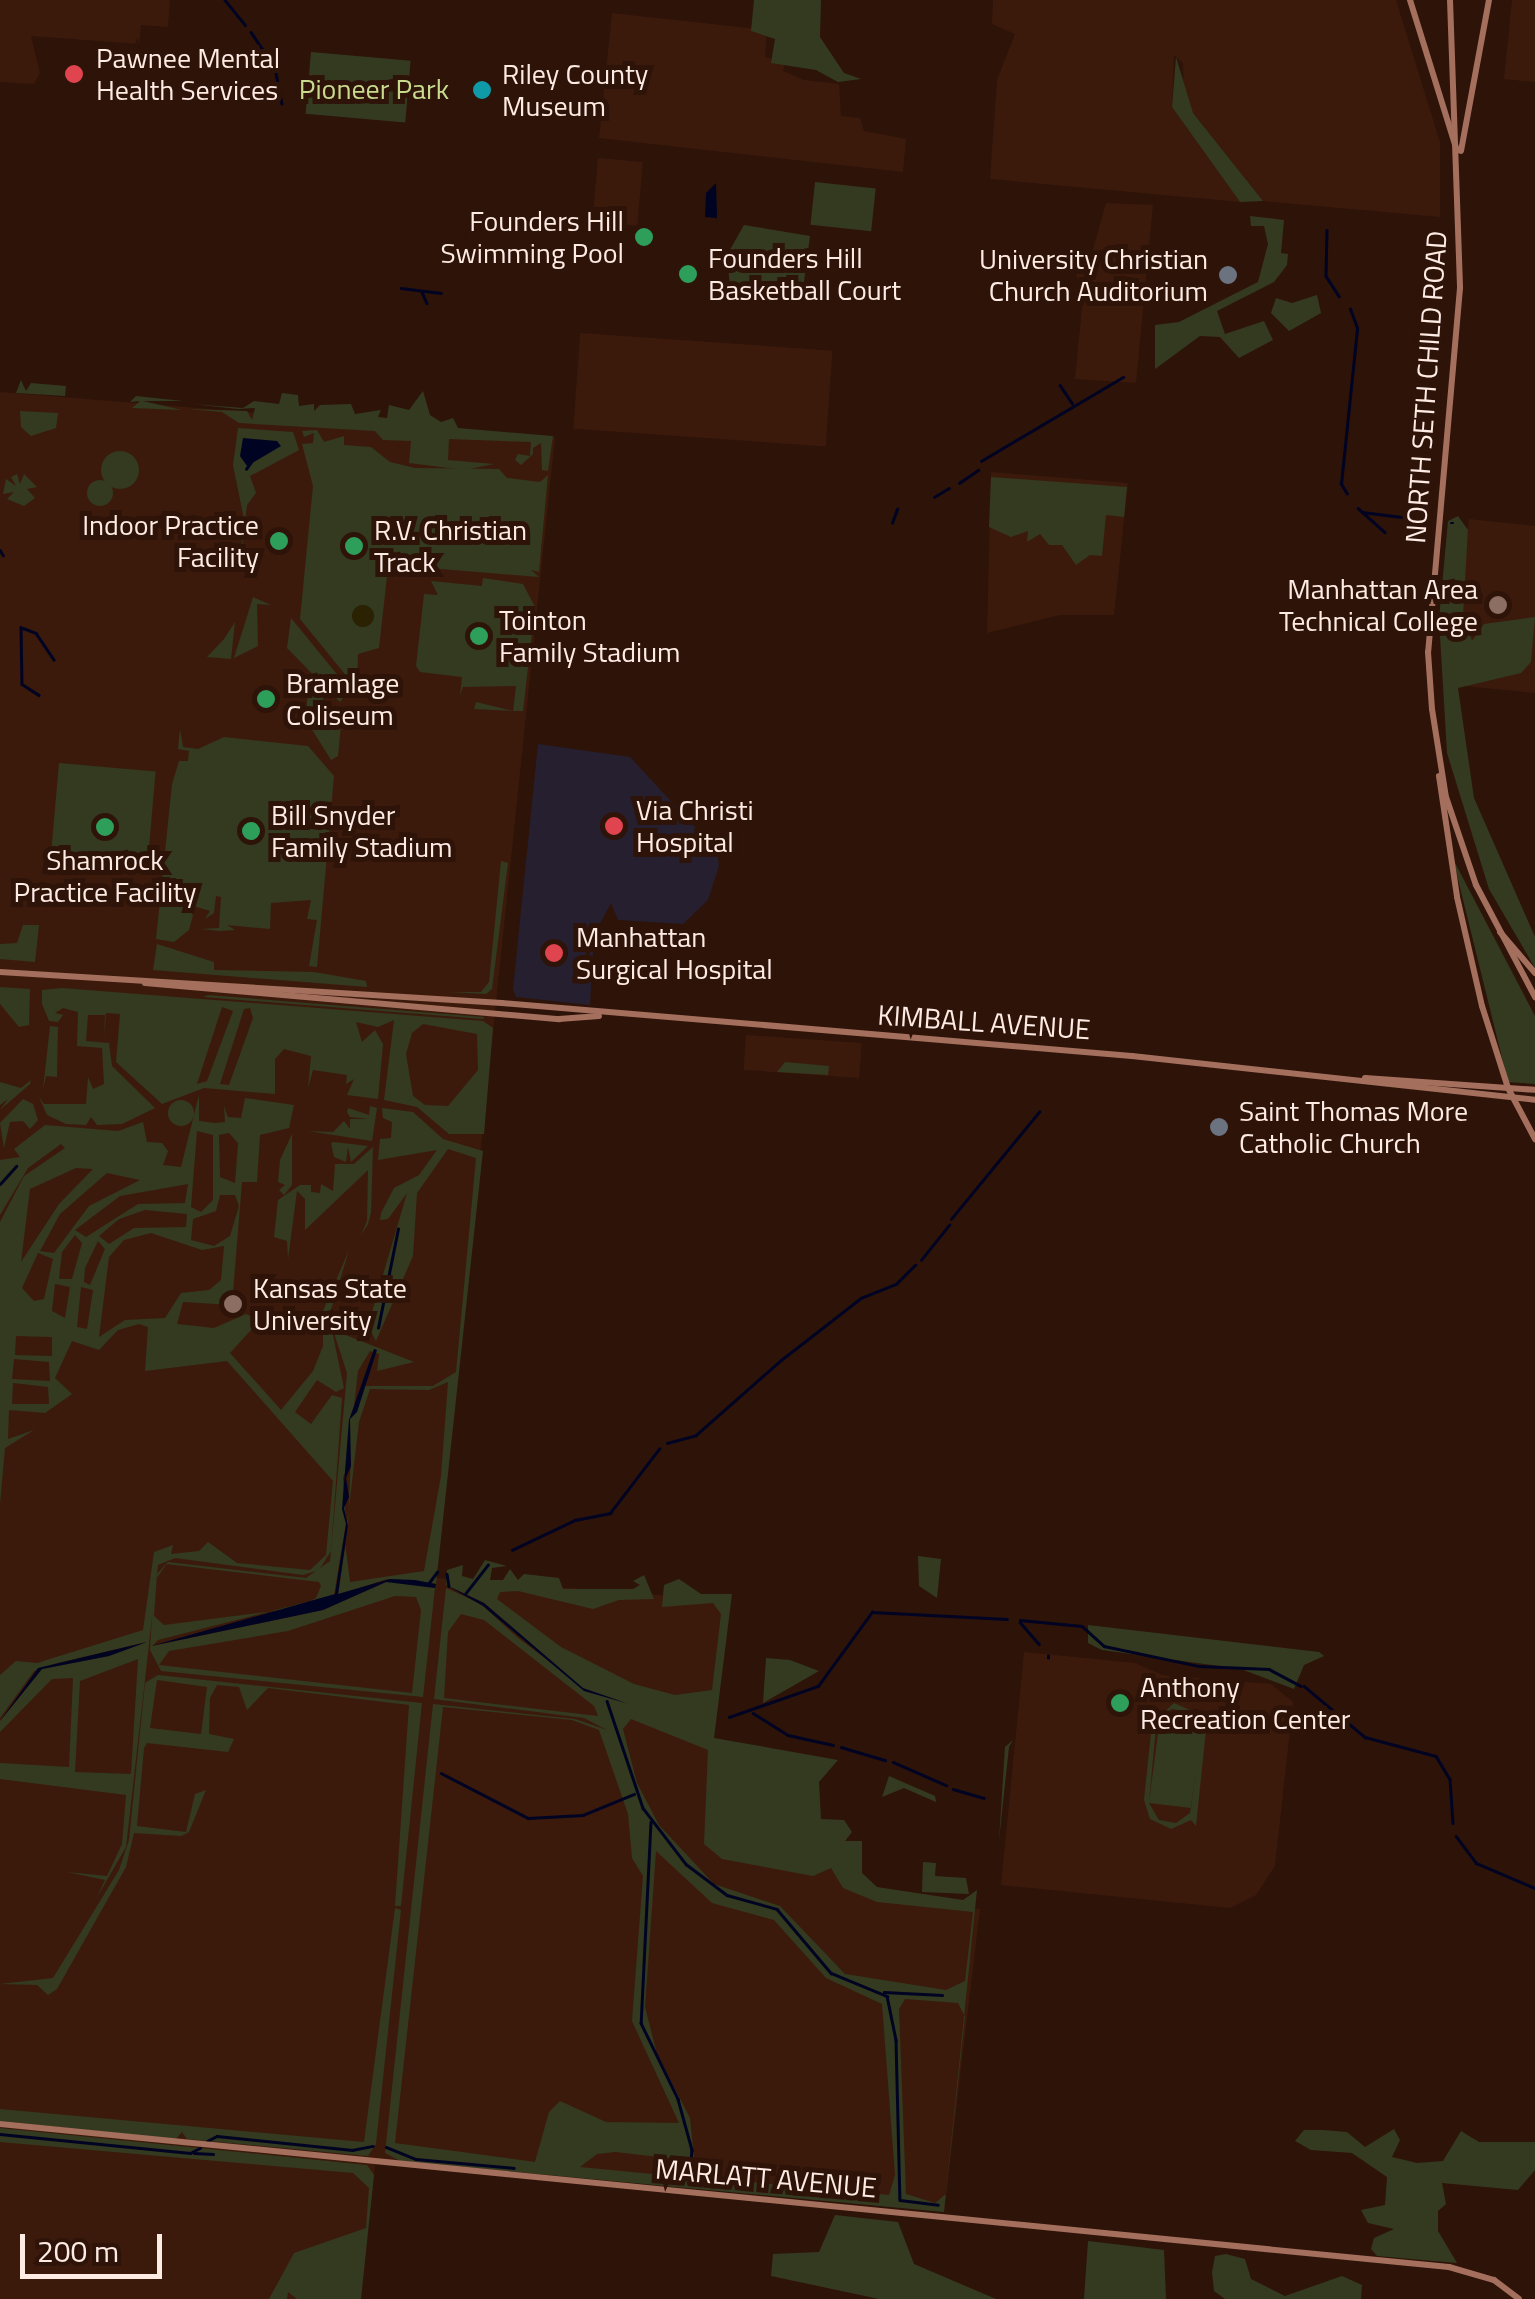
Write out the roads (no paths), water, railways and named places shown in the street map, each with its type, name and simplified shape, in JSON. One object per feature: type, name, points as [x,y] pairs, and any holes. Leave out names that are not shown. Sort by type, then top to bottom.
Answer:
[{"type":"main road","points":[[1410,0],[1460,157]]},
{"type":"main road","name":"NORTH SETH CHILD ROAD","points":[[1450,0],[1460,157],[1460,288],[1428,652],[1440,765],[1494,926],[1535,997]]},
{"type":"main road","points":[[1460,157],[1489,0]]},
{"type":"main road","points":[[1440,765],[1438,796],[1456,897],[1508,1088],[1535,1139]]},
{"type":"main road","points":[[1494,926],[1535,972]]},
{"type":"main road","name":"KIMBALL AVENUE","points":[[0,972],[371,993],[1535,1090]]},
{"type":"main road","points":[[1487,1086],[1501,1066]]},
{"type":"main road","name":"KIMBALL AVENUE","points":[[1364,1078],[1535,1100]]},
{"type":"main road","name":"MARLATT AVENUE","points":[[0,2124],[1448,2267],[1494,2280],[1519,2299]]},
{"type":"water","points":[[716,183],[717,218],[705,217],[706,193]]},
{"type":"water","points":[[243,438],[277,441],[281,446],[247,466],[240,456]]},
{"type":"water","points":[[374,1349],[377,1350],[357,1412],[350,1419],[351,1466],[346,1478],[349,1497],[344,1508],[348,1526],[338,1594],[390,1579],[436,1584],[435,1588],[386,1582],[323,1610],[151,1646],[335,1594],[346,1524],[342,1509],[349,1420]]},
{"type":"water","points":[[446,1585],[484,1603],[583,1688],[629,1704],[584,1691],[483,1606]]},
{"type":"water","points":[[147,1642],[109,1656],[42,1669],[0,1721],[38,1668]]},
{"type":"waterway","points":[[225,0],[245,25]]},
{"type":"waterway","points":[[251,32],[275,68],[282,103]]},
{"type":"waterway","points":[[1327,230],[1326,276],[1339,296]]},
{"type":"waterway","points":[[401,288],[441,293]]},
{"type":"waterway","points":[[422,292],[427,303]]},
{"type":"waterway","points":[[1347,494],[1341,484],[1357,328],[1350,309]]},
{"type":"waterway","points":[[981,461],[1123,377]]},
{"type":"waterway","points":[[1060,385],[1072,403]]},
{"type":"waterway","points":[[246,469],[251,462]]},
{"type":"waterway","points":[[959,483],[978,470]]},
{"type":"waterway","points":[[934,497],[949,488]]},
{"type":"waterway","points":[[1358,508],[1385,532]]},
{"type":"waterway","points":[[892,523],[897,509]]},
{"type":"waterway","points":[[1362,512],[1426,520]]},
{"type":"waterway","points":[[0,550],[3,555]]},
{"type":"waterway","points":[[21,627],[22,684],[39,695]]},
{"type":"waterway","points":[[23,628],[36,633],[54,660]]},
{"type":"waterway","points":[[951,1219],[1039,1112]]},
{"type":"waterway","points":[[0,1184],[16,1166]]},
{"type":"waterway","points":[[921,1260],[949,1225]]},
{"type":"waterway","points":[[378,1328],[398,1229]]},
{"type":"waterway","points":[[667,1443],[696,1435],[781,1360],[861,1298],[896,1284],[915,1265]]},
{"type":"waterway","points":[[512,1550],[575,1520],[610,1513],[659,1449]]},
{"type":"waterway","points":[[465,1594],[488,1565]]},
{"type":"waterway","points":[[428,1584],[437,1572]]},
{"type":"waterway","points":[[447,1574],[449,1586]]},
{"type":"waterway","points":[[729,1717],[818,1686],[872,1612],[1007,1619]]},
{"type":"waterway","points":[[1020,1620],[1082,1626],[1104,1646],[1199,1666],[1269,1669],[1301,1686]]},
{"type":"waterway","points":[[1020,1622],[1039,1644]]},
{"type":"waterway","points":[[1304,1686],[1365,1737],[1436,1756],[1450,1779],[1453,1823]]},
{"type":"waterway","points":[[607,1701],[643,1808],[686,1864],[727,1895],[777,1909],[831,1973],[887,1996],[896,2040],[900,2200],[938,2205]]},
{"type":"waterway","points":[[753,1713],[788,1735],[833,1745]]},
{"type":"waterway","points":[[841,1747],[885,1760]]},
{"type":"waterway","points":[[893,1762],[946,1785]]},
{"type":"waterway","points":[[441,1773],[528,1818],[583,1815],[634,1794]]},
{"type":"waterway","points":[[953,1789],[984,1798]]},
{"type":"waterway","points":[[651,1822],[641,2023],[678,2099],[692,2150],[690,2174]]},
{"type":"waterway","points":[[1456,1836],[1476,1863],[1535,1888]]},
{"type":"waterway","points":[[884,1992],[942,1995]]},
{"type":"waterway","points":[[0,2134],[190,2153],[200,2148]]},
{"type":"waterway","points":[[207,2141],[217,2136],[352,2150],[373,2146]]},
{"type":"waterway","points":[[386,2147],[416,2159],[514,2168]]},
{"type":"waterway","points":[[194,2153],[213,2154]]},
{"type":"place","name":"Pawnee Mental Health Services","points":[[74,74]]},
{"type":"place","name":"Riley County Museum","points":[[482,90]]},
{"type":"place","name":"Founders Hill Swimming Pool","points":[[644,237]]},
{"type":"place","name":"Founders Hill Basketball Court","points":[[688,274]]},
{"type":"place","name":"University Christian Church Auditorium","points":[[1228,275]]},
{"type":"place","name":"Indoor Practice Facility","points":[[279,541]]},
{"type":"place","name":"R.V. Christian Track","points":[[354,546]]},
{"type":"place","name":"Manhattan Area Technical College","points":[[1498,605]]},
{"type":"place","name":"Tointon Family Stadium","points":[[479,636]]},
{"type":"place","name":"Bramlage Coliseum","points":[[266,699]]},
{"type":"place","name":"Via Christi Hospital","points":[[614,826]]},
{"type":"place","name":"Shamrock Practice Facility","points":[[105,827]]},
{"type":"place","name":"Bill Snyder Family Stadium","points":[[251,831]]},
{"type":"place","name":"Manhattan Surgical Hospital","points":[[554,953]]},
{"type":"place","name":"Saint Thomas More Catholic Church","points":[[1219,1127]]},
{"type":"place","name":"Kansas State University","points":[[233,1304]]},
{"type":"place","name":"Anthony Recreation Center","points":[[1120,1703]]},
{"type":"park label","name":"Pioneer Park","points":[[374,89]]}]
